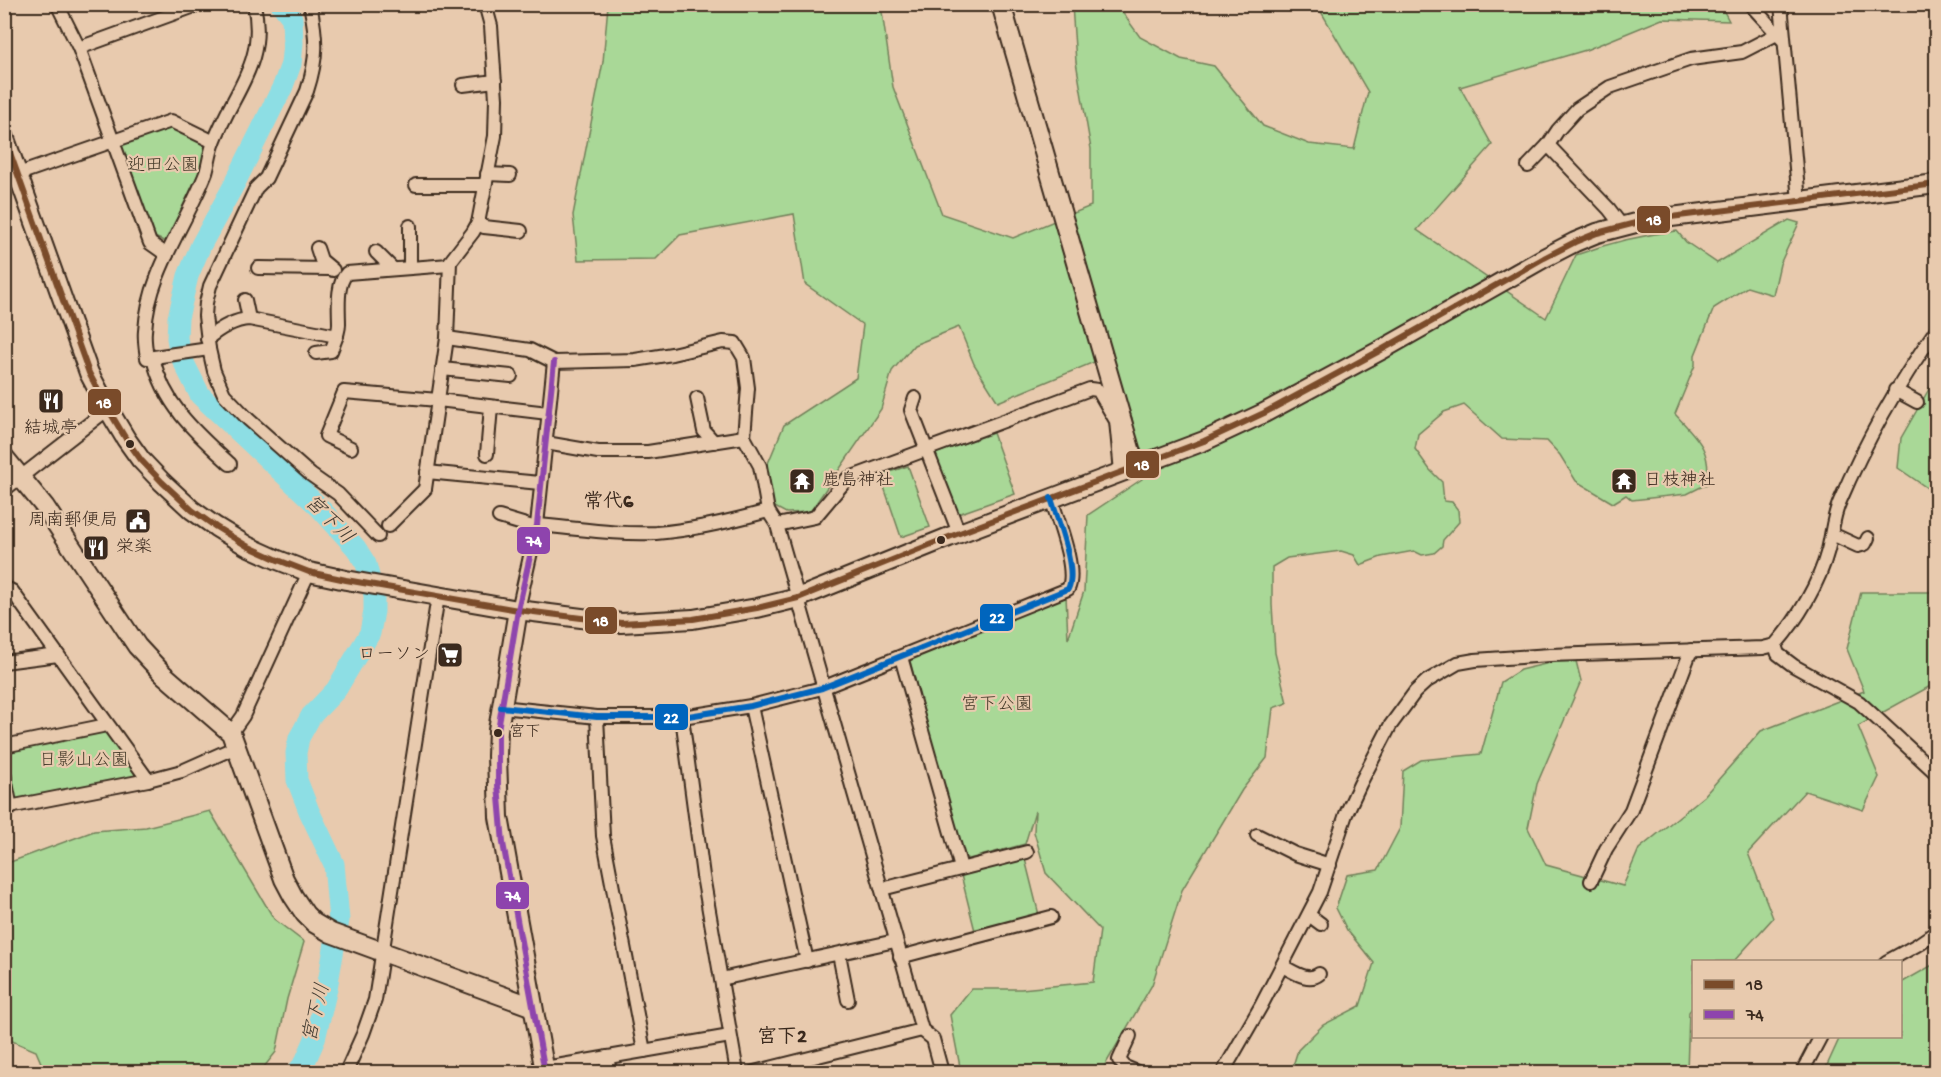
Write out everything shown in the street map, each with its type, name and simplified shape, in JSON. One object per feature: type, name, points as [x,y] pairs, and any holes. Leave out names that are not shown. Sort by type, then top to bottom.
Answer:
[{"type":"street","points":[[57,4],[79,48],[150,243],[167,255]]},
{"type":"street","points":[[79,48],[200,4]]},
{"type":"street","points":[[254,4],[257,43],[250,70],[214,142],[206,173],[158,274],[145,331],[147,358],[207,346],[232,323],[249,319],[337,336]]},
{"type":"street","points":[[310,4],[316,50],[311,76],[266,178],[256,188],[210,286],[204,316],[207,346],[224,394],[282,450],[338,494],[378,536]]},
{"type":"street","points":[[388,526],[425,489],[447,338],[449,266],[453,255],[473,232],[477,223],[495,136],[495,81],[491,26],[485,4]]},
{"type":"street","points":[[1001,4],[1128,469]]},
{"type":"street","points":[[1750,4],[1781,38]]},
{"type":"street","points":[[1781,4],[1781,38],[1799,201]]},
{"type":"street","points":[[1528,166],[1548,146],[1565,120],[1610,87],[1691,58],[1742,52],[1781,38]]},
{"type":"street","points":[[463,85],[495,81]]},
{"type":"street","points":[[11,176],[171,121],[214,142]]},
{"type":"street","points":[[4,136],[11,176],[89,373],[108,409],[141,460],[192,510],[247,546],[309,572],[518,610],[621,623],[654,622],[733,613],[798,598],[959,533],[1204,441],[1264,413],[1575,242],[1622,225],[1936,184]]},
{"type":"street","points":[[1548,146],[1622,225]]},
{"type":"street","points":[[416,185],[486,180],[510,175]]},
{"type":"street","points":[[477,223],[484,227],[520,231]]},
{"type":"street","points":[[410,226],[410,268]]},
{"type":"street","points":[[317,248],[321,260],[330,269],[344,275],[449,266]]},
{"type":"street","points":[[376,252],[393,269]]},
{"type":"street","points":[[258,268],[330,269]]},
{"type":"street","points":[[316,353],[331,351],[337,336],[344,275]]},
{"type":"street","points":[[245,300],[249,319]]},
{"type":"street","points":[[1223,1072],[1309,915],[1330,865],[1346,814],[1390,726],[1415,692],[1427,681],[1458,663],[1486,659],[1763,648],[1775,645],[1793,622],[1819,578],[1838,504],[1862,450],[1895,390],[1936,330]]},
{"type":"street","points":[[447,338],[530,350],[554,362],[635,360],[723,342],[735,343],[744,358],[748,388],[744,437],[760,466],[768,511],[777,525],[895,941],[922,1030],[933,1039],[942,1072]]},
{"type":"street","points":[[155,357],[164,390],[171,401],[192,429],[230,464]]},
{"type":"street","points":[[554,362],[536,526],[501,707],[497,756],[499,817],[545,1070],[730,1036]]},
{"type":"street","points":[[442,369],[511,376]]},
{"type":"street","points":[[777,525],[811,520],[847,479],[1094,388],[1098,390],[1116,422],[1128,469]]},
{"type":"street","points":[[1895,390],[1917,402]]},
{"type":"street","points":[[351,448],[326,436],[344,392],[548,413]]},
{"type":"street","points":[[698,398],[704,431],[714,442]]},
{"type":"street","points":[[915,398],[911,410],[959,533]]},
{"type":"street","points":[[487,454],[491,406]]},
{"type":"street","points":[[4,490],[108,409]]},
{"type":"street","points":[[546,443],[598,452],[648,452],[744,437]]},
{"type":"street","points":[[4,457],[45,507],[137,646],[163,674],[234,740],[284,879],[299,905],[314,923],[351,941],[533,1007]]},
{"type":"street","points":[[428,472],[540,483]]},
{"type":"street","points":[[501,707],[597,717],[682,717],[751,706],[822,688],[1068,589],[1071,578],[1070,565],[1051,498]]},
{"type":"street","points":[[499,517],[536,526],[612,532],[656,532],[727,522],[768,511]]},
{"type":"street","points":[[1832,534],[1858,546],[1865,544],[1868,538]]},
{"type":"street","points":[[4,773],[8,808],[182,771],[234,740],[309,572]]},
{"type":"street","points":[[4,587],[12,591],[148,780]]},
{"type":"street","points":[[346,1072],[375,1000],[438,596]]},
{"type":"street","points":[[1775,645],[1778,654],[1794,666],[1859,702],[1936,773]]},
{"type":"street","points":[[1591,881],[1606,849],[1630,810],[1691,650]]},
{"type":"street","points":[[4,662],[58,656]]},
{"type":"street","points":[[901,657],[961,868]]},
{"type":"street","points":[[751,706],[807,961]]},
{"type":"street","points":[[597,717],[603,836],[644,1051]]},
{"type":"street","points":[[682,717],[703,876],[737,1072]]},
{"type":"street","points":[[4,748],[9,745],[107,725]]},
{"type":"street","points":[[1257,835],[1295,854],[1330,865]]},
{"type":"street","points":[[882,889],[1027,852]]},
{"type":"street","points":[[1309,915],[1321,924]]},
{"type":"street","points":[[900,957],[1051,917]]},
{"type":"street","points":[[1890,960],[1936,932]]},
{"type":"street","points":[[721,979],[895,941]]},
{"type":"street","points":[[839,954],[848,1000]]},
{"type":"street","points":[[1282,966],[1305,977],[1316,977],[1319,974]]},
{"type":"street","points":[[754,1072],[922,1030]]},
{"type":"street","points":[[1130,1036],[1119,1060],[1125,1067],[1137,1072]]},
{"type":"street","points":[[1802,1072],[1820,1038]]},
{"type":"street","points":[[607,1057],[610,1072]]},
{"type":"green space","name":"宮下公園","points":[[1720,4],[1729,21],[1662,19],[1586,50],[1460,87],[1492,145],[1417,230],[1546,318],[1576,255],[1626,240],[1677,231],[1686,242],[1717,263],[1789,220],[1799,223],[1780,264],[1773,295],[1747,287],[1714,308],[1695,355],[1695,365],[1675,414],[1696,437],[1705,453],[1707,484],[1687,494],[1632,500],[1626,495],[1613,503],[1576,481],[1560,455],[1547,441],[1502,439],[1464,405],[1444,412],[1418,434],[1415,449],[1442,482],[1444,501],[1452,502],[1458,510],[1459,522],[1443,540],[1442,546],[1434,553],[1422,555],[1414,551],[1381,557],[1360,565],[1354,555],[1341,551],[1287,558],[1272,567],[1275,653],[1287,703],[1273,708],[1267,758],[1242,790],[1182,890],[1152,985],[1101,1072],[961,1072],[950,1015],[971,989],[1021,989],[1093,982],[1100,930],[1046,873],[1034,832],[1035,811],[1025,844],[969,859],[961,856],[910,661],[914,657],[1066,596],[1068,639],[1084,591],[1088,515],[1142,479],[1132,418],[1114,375],[1094,362],[998,402],[974,364],[959,327],[914,345],[892,371],[881,409],[810,512],[786,513],[773,506],[766,468],[784,425],[856,378],[863,325],[805,284],[794,214],[680,235],[656,259],[578,260],[573,215],[603,62],[608,5],[881,5],[893,87],[942,214],[1013,238],[1091,206],[1091,149],[1076,62],[1072,5],[1117,5],[1140,37],[1181,59],[1214,66],[1263,126],[1309,144],[1354,149],[1368,92],[1319,8],[1312,5]]},
{"type":"green space","name":"迎田公園","points":[[169,126],[206,144],[206,147],[200,170],[164,241],[152,236],[119,148],[121,143]]},
{"type":"green space","points":[[1936,377],[1936,494],[1898,468],[1901,438]]},
{"type":"green space","points":[[993,433],[1015,494],[958,514],[934,454]]},
{"type":"green space","points":[[908,466],[930,527],[901,537],[880,475]]},
{"type":"green space","points":[[1936,541],[1936,683],[1858,726],[1879,777],[1863,810],[1805,791],[1748,853],[1773,918],[1735,960],[1692,960],[1692,1008],[1689,1012],[1687,1072],[1291,1072],[1298,1050],[1323,1025],[1360,1006],[1374,963],[1347,930],[1336,908],[1347,875],[1378,870],[1400,828],[1403,771],[1421,760],[1481,754],[1501,682],[1520,670],[1575,657],[1581,681],[1537,784],[1528,828],[1546,865],[1623,886],[1639,849],[1704,796],[1761,731],[1864,691],[1847,649],[1861,592],[1933,592]]},
{"type":"green space","name":"日影山公園","points":[[100,731],[107,732],[136,771],[135,776],[18,801],[15,799],[5,755],[9,750]]},
{"type":"green space","points":[[210,811],[274,919],[304,942],[287,999],[276,1052],[260,1072],[45,1072],[36,1051],[5,1038],[5,864],[94,831],[146,827]]},
{"type":"green space","points":[[1025,859],[1039,915],[975,931],[961,875]]},
{"type":"green space","points":[[1936,963],[1936,1072],[1824,1072],[1840,1038],[1902,1038],[1902,982]]},
{"type":"water","points":[[332,846],[339,876],[337,906],[340,911],[340,924],[329,918],[332,882],[325,847]]},
{"type":"waterway","name":"宮下川","points":[[281,4],[292,18],[291,64],[283,86],[201,245],[188,276],[178,318],[177,338],[180,355],[200,395],[319,507],[356,548],[366,564],[374,595],[370,633],[336,690],[311,716],[299,738],[296,753],[297,780],[334,864],[339,920],[315,1039],[304,1064],[297,1072]]},
{"type":"waterway","points":[[1936,4],[1936,14]]},
{"type":"transit line","name":"18","points":[[4,136],[89,373],[108,409],[141,460],[192,510],[247,546],[309,572],[518,610],[621,623],[693,619],[798,598],[949,537],[1204,441],[1264,413],[1544,258],[1597,233],[1647,220],[1936,184]]},
{"type":"transit line","name":"74","points":[[545,1072],[503,843],[498,785],[498,730],[518,610],[537,525],[554,362]]},
{"type":"transit line","name":"22","points":[[501,707],[597,717],[682,717],[751,706],[822,688],[1068,589],[1069,557],[1051,498]]},
{"type":"place","name":"結城亭","points":[[51,401]]},
{"type":"place","name":"鹿島神社","points":[[802,481]]},
{"type":"place","name":"日枝神社","points":[[1624,481]]},
{"type":"place","name":"周南郵便局","points":[[138,521]]},
{"type":"place","name":"栄楽","points":[[96,548]]},
{"type":"place","name":"ローソン","points":[[450,655]]},
{"type":"place","name":"宮下","points":[[498,733]]},
{"type":"district","name":"常代6","points":[[608,503]]},
{"type":"district","name":"宮下2","points":[[782,1038]]}]
